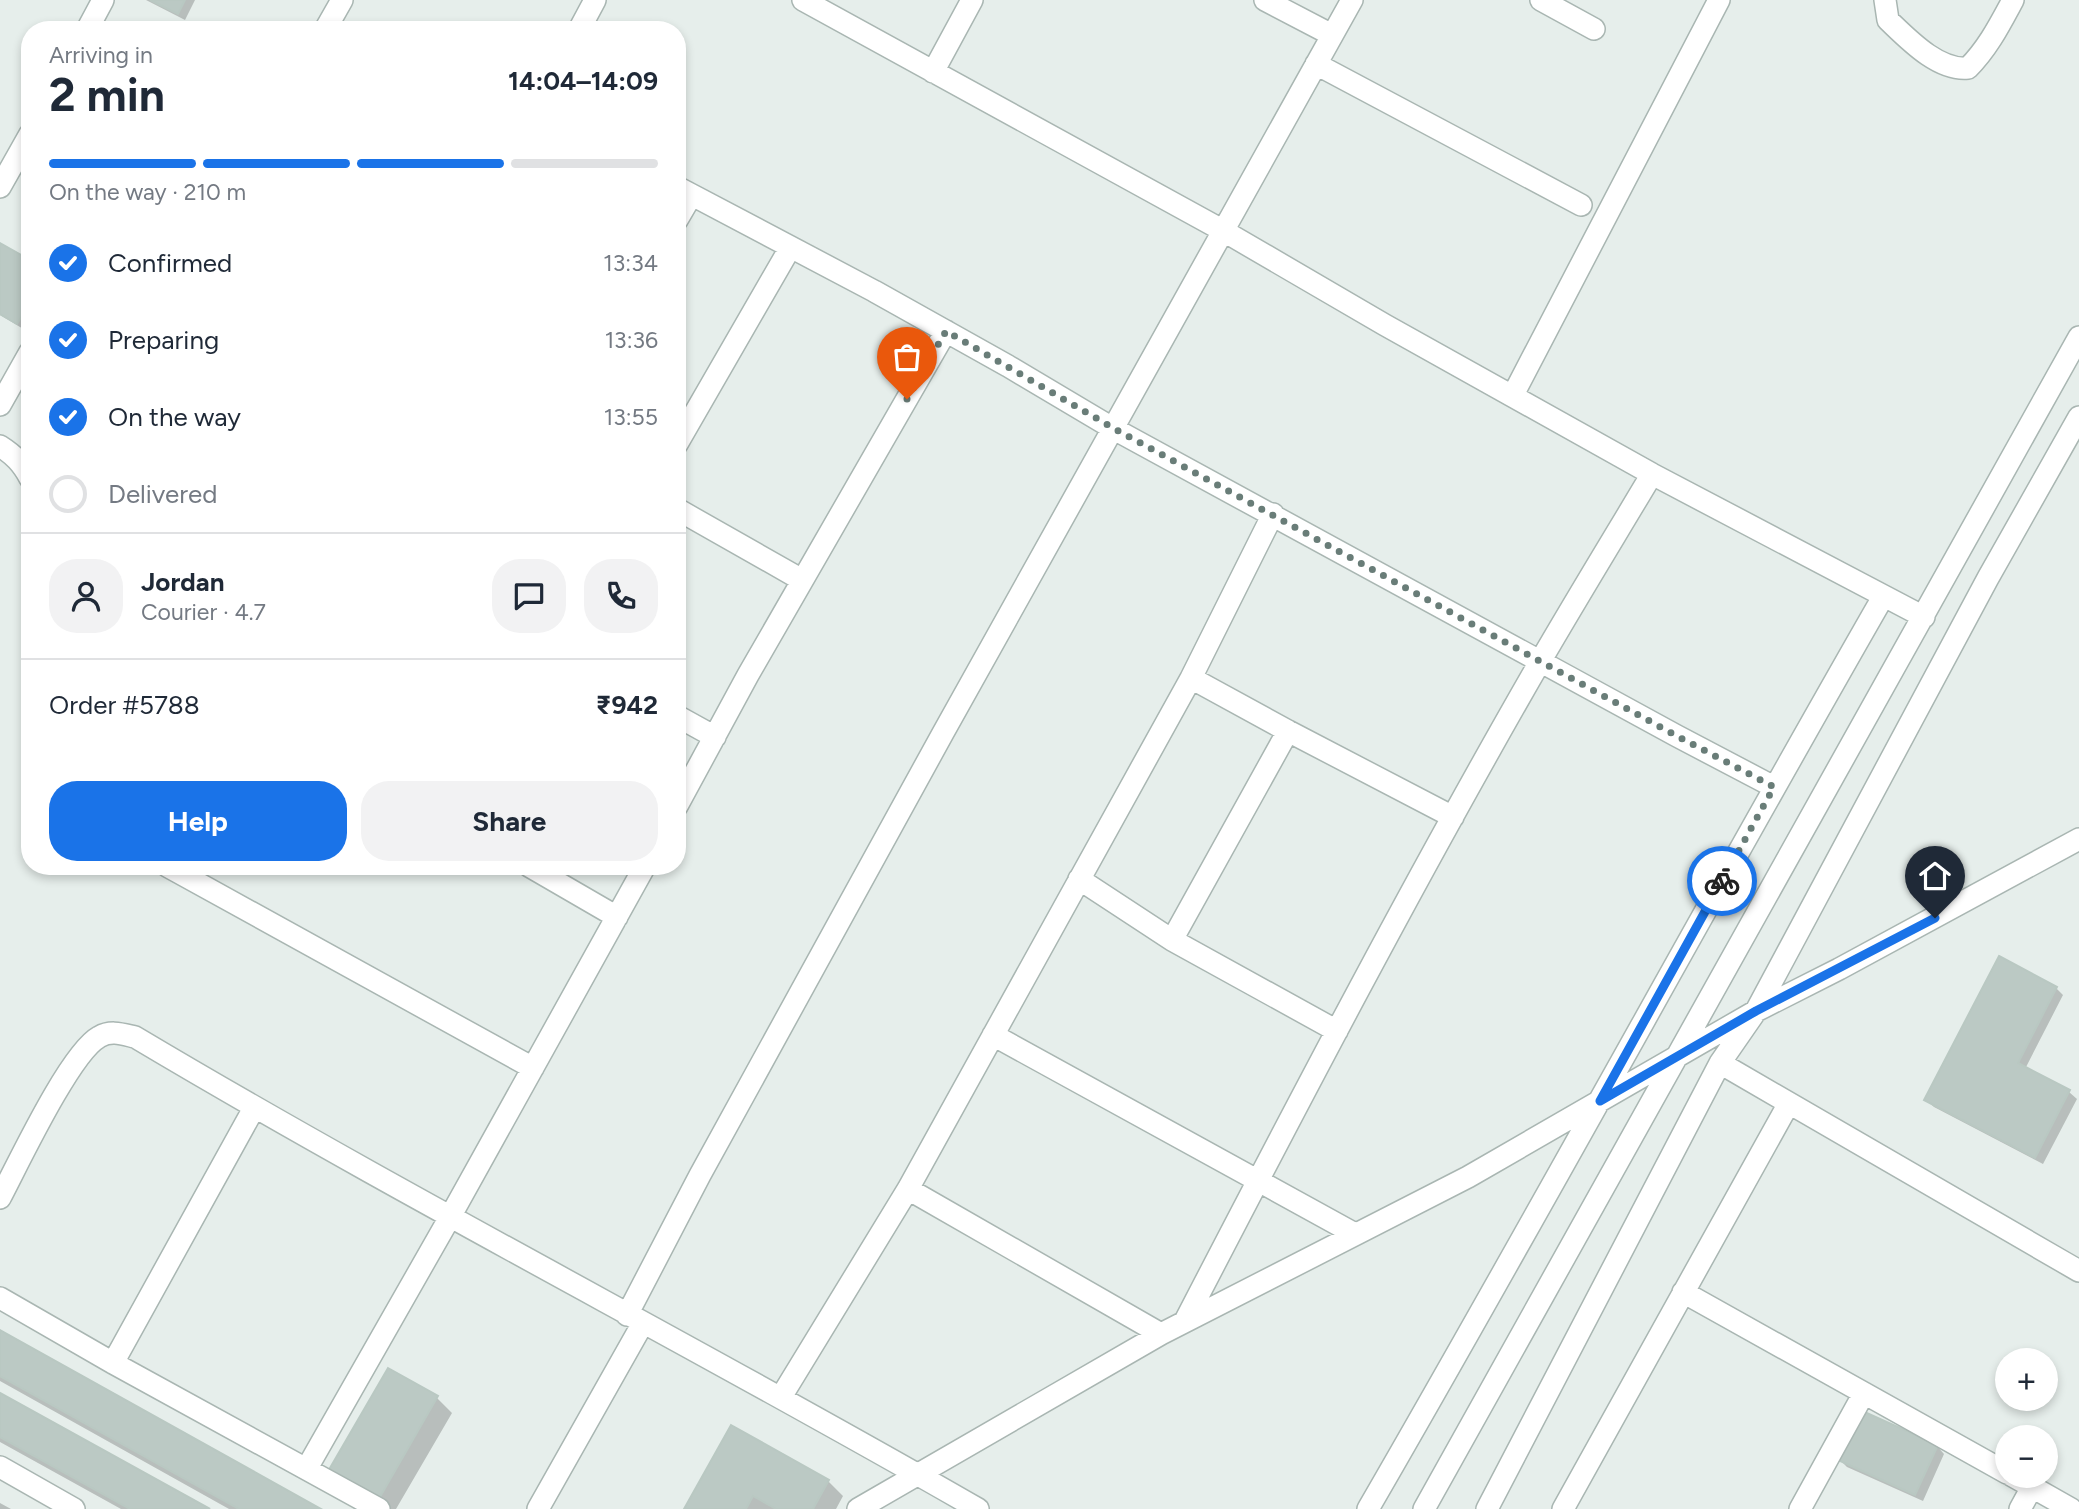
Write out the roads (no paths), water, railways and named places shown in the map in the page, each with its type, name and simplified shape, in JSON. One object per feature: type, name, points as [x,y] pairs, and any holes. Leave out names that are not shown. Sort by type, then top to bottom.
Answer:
[{"type":"street","points":[[92,21],[103,0]]},
{"type":"street","points":[[330,21],[342,0]]},
{"type":"street","points":[[584,21],[595,0]]},
{"type":"street","points":[[803,0],[1222,230],[1385,325],[1652,474],[1924,617]]},
{"type":"street","points":[[933,72],[972,0]]},
{"type":"street","points":[[1265,0],[1332,35]]},
{"type":"street","points":[[538,1509],[635,1319],[701,1175],[949,722],[1115,429],[1222,230],[1352,0]]},
{"type":"street","points":[[1541,0],[1594,29]]},
{"type":"street","points":[[1513,395],[1719,0]]},
{"type":"street","points":[[1885,0],[1888,20],[1932,57],[1955,70],[1968,68],[1979,57],[2013,0]]},
{"type":"street","points":[[1316,64],[1581,205]]},
{"type":"street","points":[[0,187],[21,156]]},
{"type":"street","points":[[686,192],[946,331],[1115,429],[1774,787]]},
{"type":"street","points":[[686,428],[790,248]]},
{"type":"street","points":[[686,790],[946,331]]},
{"type":"street","points":[[1424,1509],[2079,337]]},
{"type":"street","points":[[0,405],[21,368]]},
{"type":"street","points":[[1487,1509],[1720,1063],[1756,1011],[1987,578],[2079,417]]},
{"type":"street","points":[[0,446],[21,463]]},
{"type":"street","points":[[1185,1321],[1453,817],[1541,661],[1652,474]]},
{"type":"street","points":[[686,514],[803,580]]},
{"type":"street","points":[[781,1397],[908,1189],[1191,678],[1273,514]]},
{"type":"street","points":[[1368,1509],[1883,597]]},
{"type":"street","points":[[1191,678],[1287,732],[1453,817]]},
{"type":"street","points":[[686,721],[715,737]]},
{"type":"street","points":[[1172,940],[1287,732]]},
{"type":"street","points":[[858,1509],[1161,1334],[1468,1177],[1756,1011],[2079,839]]},
{"type":"street","points":[[183,875],[533,1068]]},
{"type":"street","points":[[545,875],[617,917]]},
{"type":"street","points":[[307,1468],[640,875]]},
{"type":"street","points":[[1079,879],[1172,940],[1337,1031]]},
{"type":"street","points":[[0,1198],[47,1109],[85,1048],[100,1036],[116,1032],[135,1037],[254,1108],[781,1397],[978,1509]]},
{"type":"street","points":[[993,1035],[1355,1234]]},
{"type":"street","points":[[1720,1063],[2079,1271]]},
{"type":"street","points":[[1563,1509],[1789,1103]]},
{"type":"street","points":[[113,1363],[254,1108]]},
{"type":"street","points":[[908,1189],[1161,1334]]},
{"type":"street","points":[[1683,1292],[1995,1466]]},
{"type":"street","points":[[0,1298],[379,1509]]},
{"type":"street","points":[[1800,1509],[1864,1393]]},
{"type":"street","points":[[0,1467],[74,1509]]},
{"type":"street","points":[[2020,1509],[2031,1488]]},
{"type":"street","points":[[2034,1488],[2071,1509]]}]
